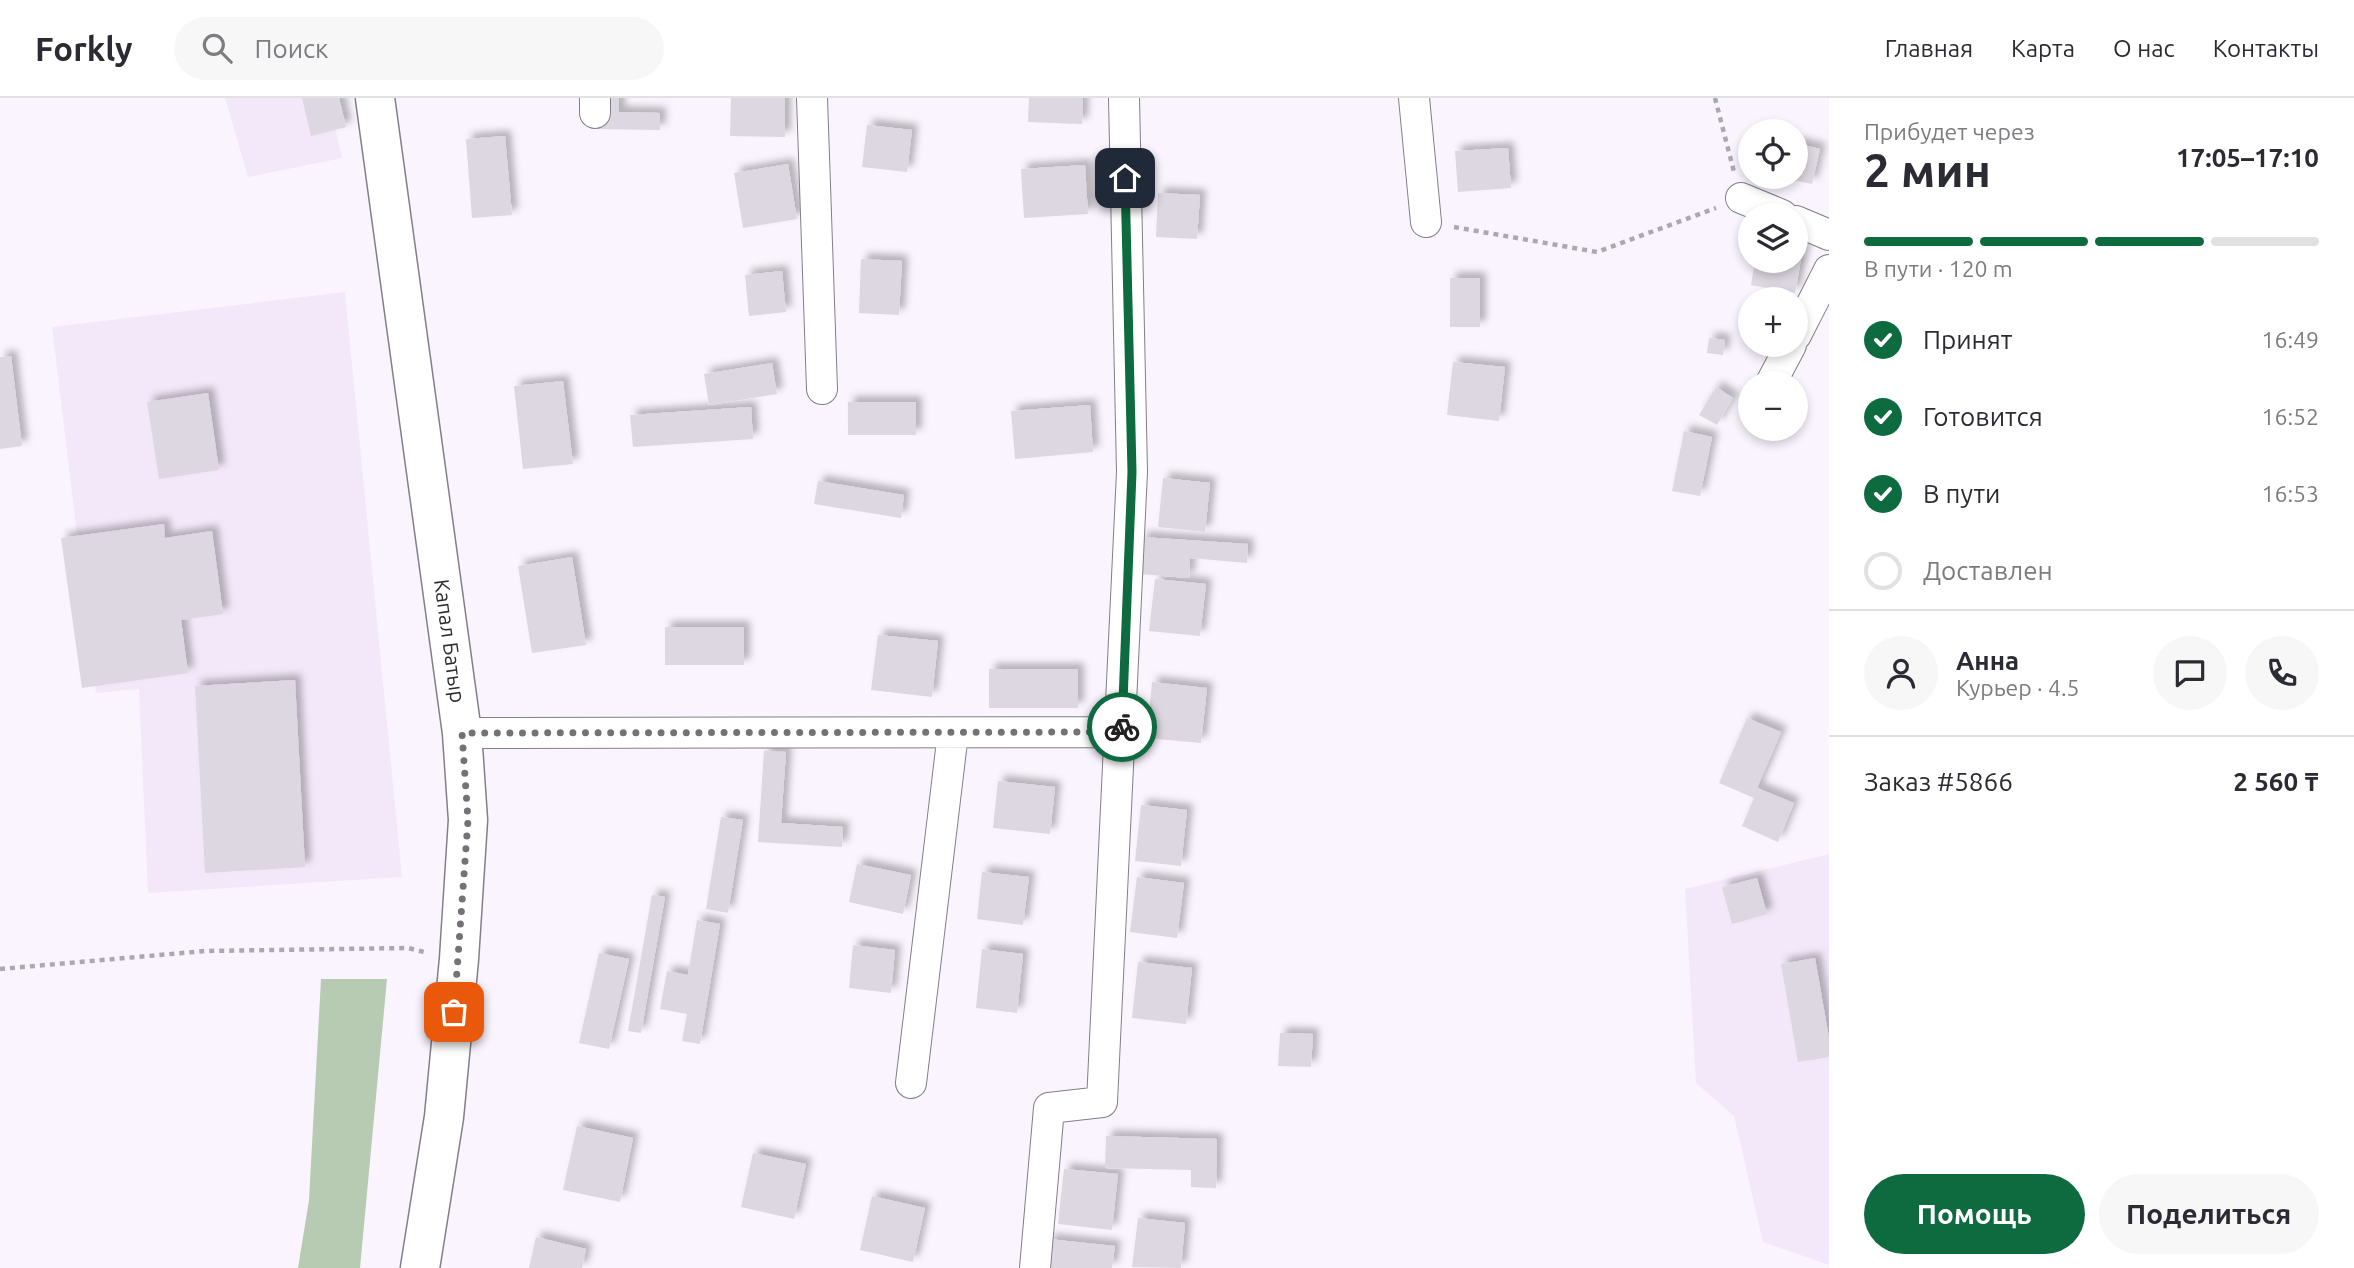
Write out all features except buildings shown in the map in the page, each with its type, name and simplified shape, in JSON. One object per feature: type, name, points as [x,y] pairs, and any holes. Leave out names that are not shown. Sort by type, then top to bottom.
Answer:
[{"type":"main road","name":"Капал Батыр","points":[[375,98],[462,733],[468,820],[459,959],[444,1117],[420,1268]]},
{"type":"street","points":[[812,98],[822,389]]},
{"type":"street","points":[[1035,1268],[1049,1108],[1102,1102],[1122,732],[1132,472],[1124,98]]},
{"type":"street","points":[[1414,98],[1426,222]]},
{"type":"street","points":[[1741,198],[1753,203]]},
{"type":"street","points":[[1808,226],[1829,235]]},
{"type":"street","points":[[1808,311],[1829,270]]},
{"type":"street","points":[[462,733],[1122,732]]},
{"type":"street","points":[[911,1083],[953,733]]},
{"type":"path","points":[[1426,222],[1597,251],[1741,198],[1715,98]]},
{"type":"path","points":[[0,969],[205,951],[408,948],[459,959]]},
{"type":"shaded area","points":[[225,98],[328,98],[342,158],[248,177]]},
{"type":"shaded area","points":[[345,292],[402,877],[148,893],[139,689],[96,693],[52,327]]},
{"type":"shaded area","points":[[1829,854],[1829,1265],[1763,1242],[1734,1116],[1696,1083],[1685,889]]},
{"type":"green space","points":[[321,979],[387,979],[360,1268],[298,1268],[309,1200]]},
{"type":"way so far","points":[[454,1012],[468,820],[462,733],[1122,732],[1122,727]]},
{"type":"route","points":[[1122,727],[1132,472],[1125,178]]}]
